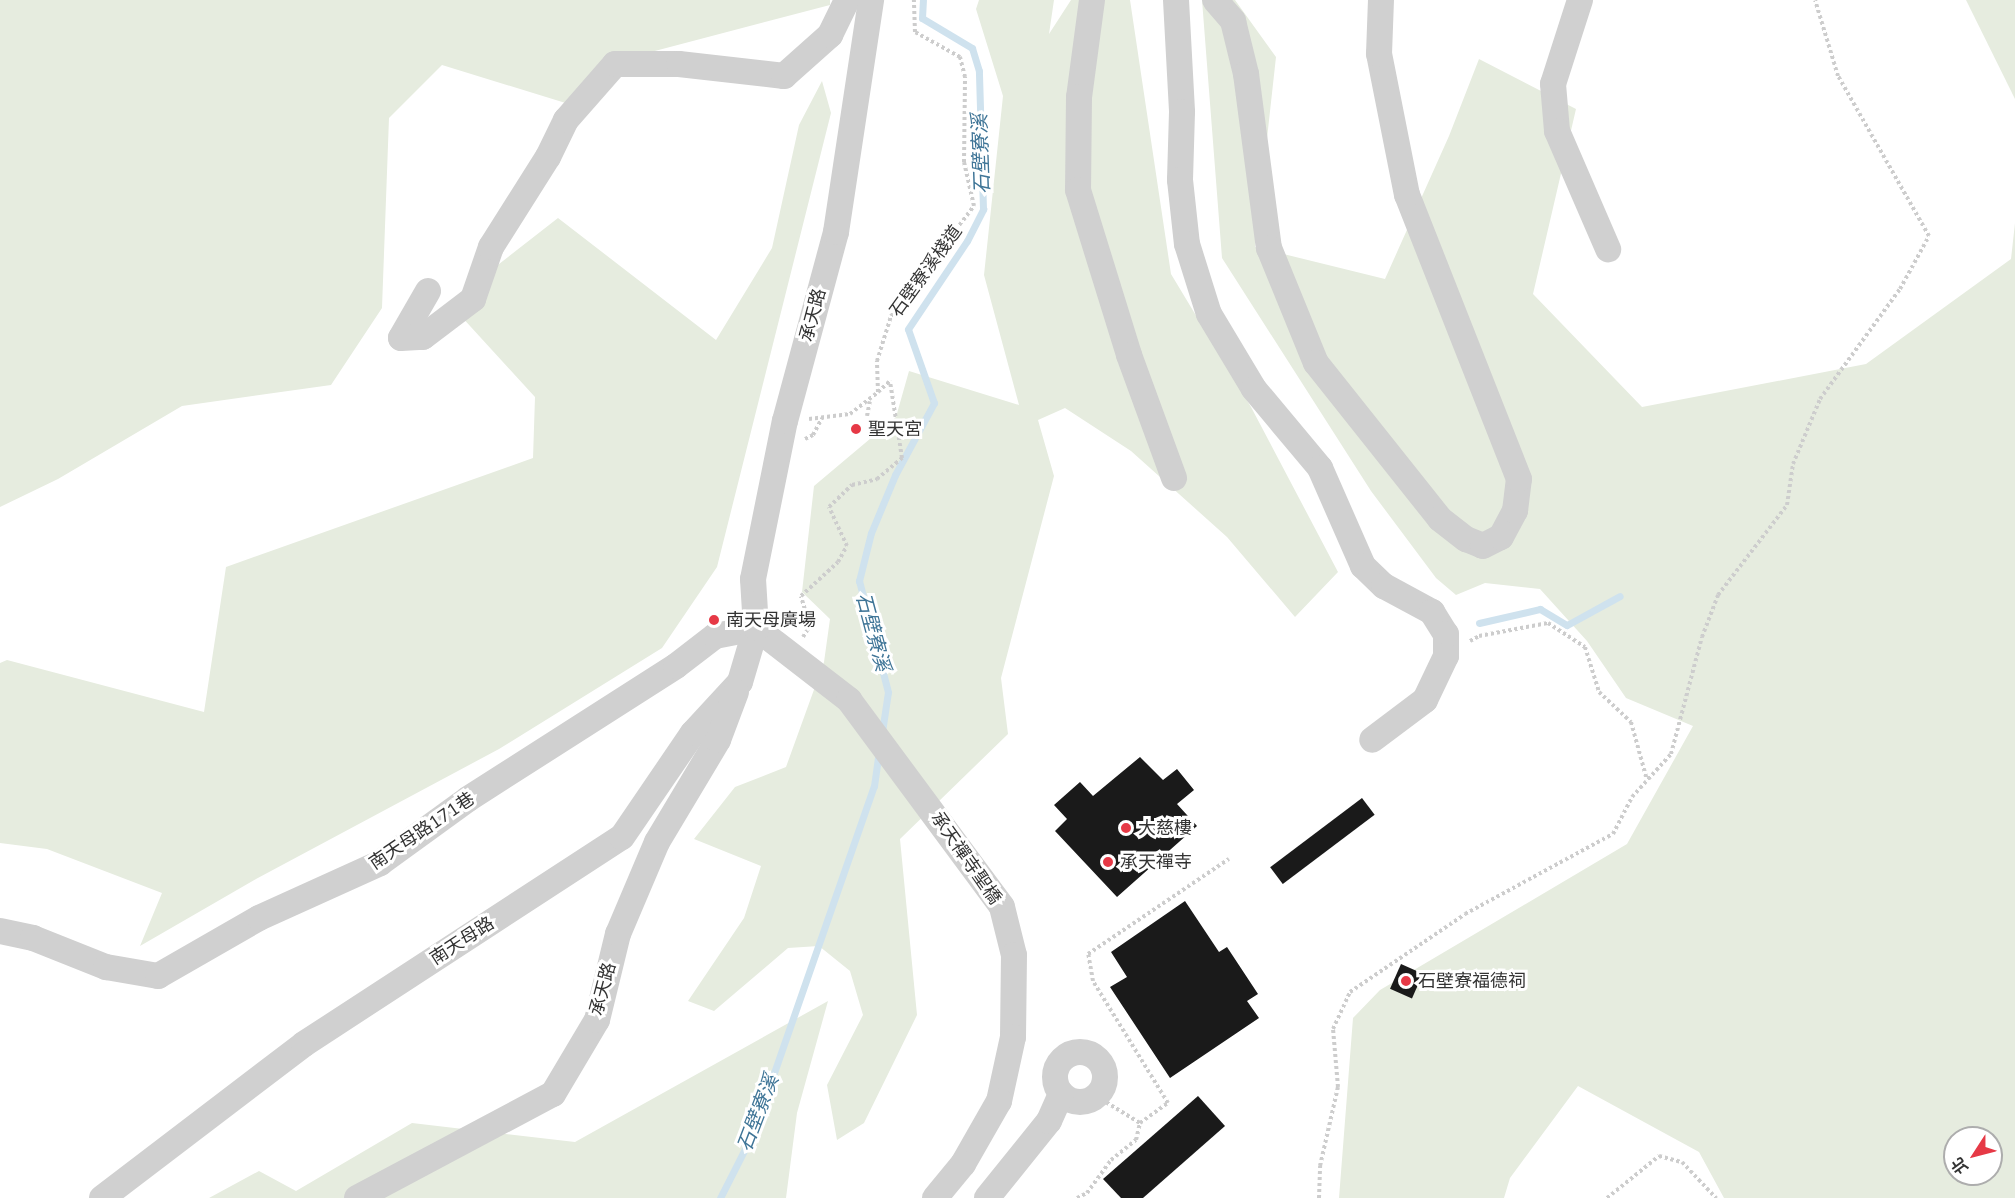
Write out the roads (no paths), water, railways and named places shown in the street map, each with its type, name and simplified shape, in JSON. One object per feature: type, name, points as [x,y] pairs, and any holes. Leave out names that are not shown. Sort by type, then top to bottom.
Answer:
[{"type":"street","points":[[428,291],[401,338],[423,337],[473,299],[491,247],[548,157],[566,120],[615,64],[679,64],[784,76],[830,35],[847,0]]},
{"type":"street","name":"承天路","points":[[756,628],[753,579],[785,421],[836,232],[872,0]]},
{"type":"street","points":[[1092,0],[1079,97],[1078,190],[1129,355],[1174,478]]},
{"type":"street","points":[[1176,0],[1182,112],[1180,180],[1187,244],[1209,314],[1254,389],[1320,468],[1363,566],[1384,586],[1432,612],[1446,634],[1446,656],[1425,700],[1372,740]]},
{"type":"street","points":[[1215,0],[1233,21],[1246,74],[1269,248],[1316,363],[1440,519],[1466,539],[1483,546],[1501,537],[1515,511],[1519,479],[1407,195],[1379,54],[1381,0]]},
{"type":"street","points":[[1580,0],[1553,84],[1557,131],[1608,249]]},
{"type":"street","name":"承天禪寺聖橋","points":[[756,628],[795,655],[849,700],[972,861],[1005,917],[1014,955],[1013,1037],[999,1101],[963,1164],[935,1198]]},
{"type":"street","name":"南天母路","points":[[102,1198],[304,1044],[622,837],[693,733],[740,682],[756,628]]},
{"type":"street","name":"南天母路171巷","points":[[0,931],[33,938],[106,967],[158,976],[259,918],[380,863],[468,799],[676,666],[715,636],[756,628]]},
{"type":"street","name":"承天路","points":[[357,1198],[553,1094],[597,1020],[618,934],[657,842],[718,740],[740,682]]},
{"type":"street","points":[[987,1198],[1049,1121],[1061,1094],[1056,1070],[1066,1057],[1082,1053],[1097,1059],[1105,1074],[1096,1096],[1074,1102],[1061,1094]]},
{"type":"waterway","name":"石壁寮溪","points":[[882,732],[888,692],[859,581],[871,533],[895,475],[934,403],[908,329],[967,241],[983,209],[979,71],[972,48],[922,18],[923,0]]},
{"type":"waterway","points":[[1479,623],[1540,609],[1567,625],[1620,596]]},
{"type":"waterway","name":"石壁寮溪","points":[[720,1198],[753,1133],[874,786],[879,752]]},
{"type":"place","name":"聖天宮","points":[[856,429]]},
{"type":"place","name":"南天母廣場","points":[[714,620]]},
{"type":"place","name":"大慈樓","points":[[1126,828]]},
{"type":"place","name":"承天禪寺","points":[[1108,862]]},
{"type":"place","name":"石壁寮福德祠","points":[[1406,981]]}]
